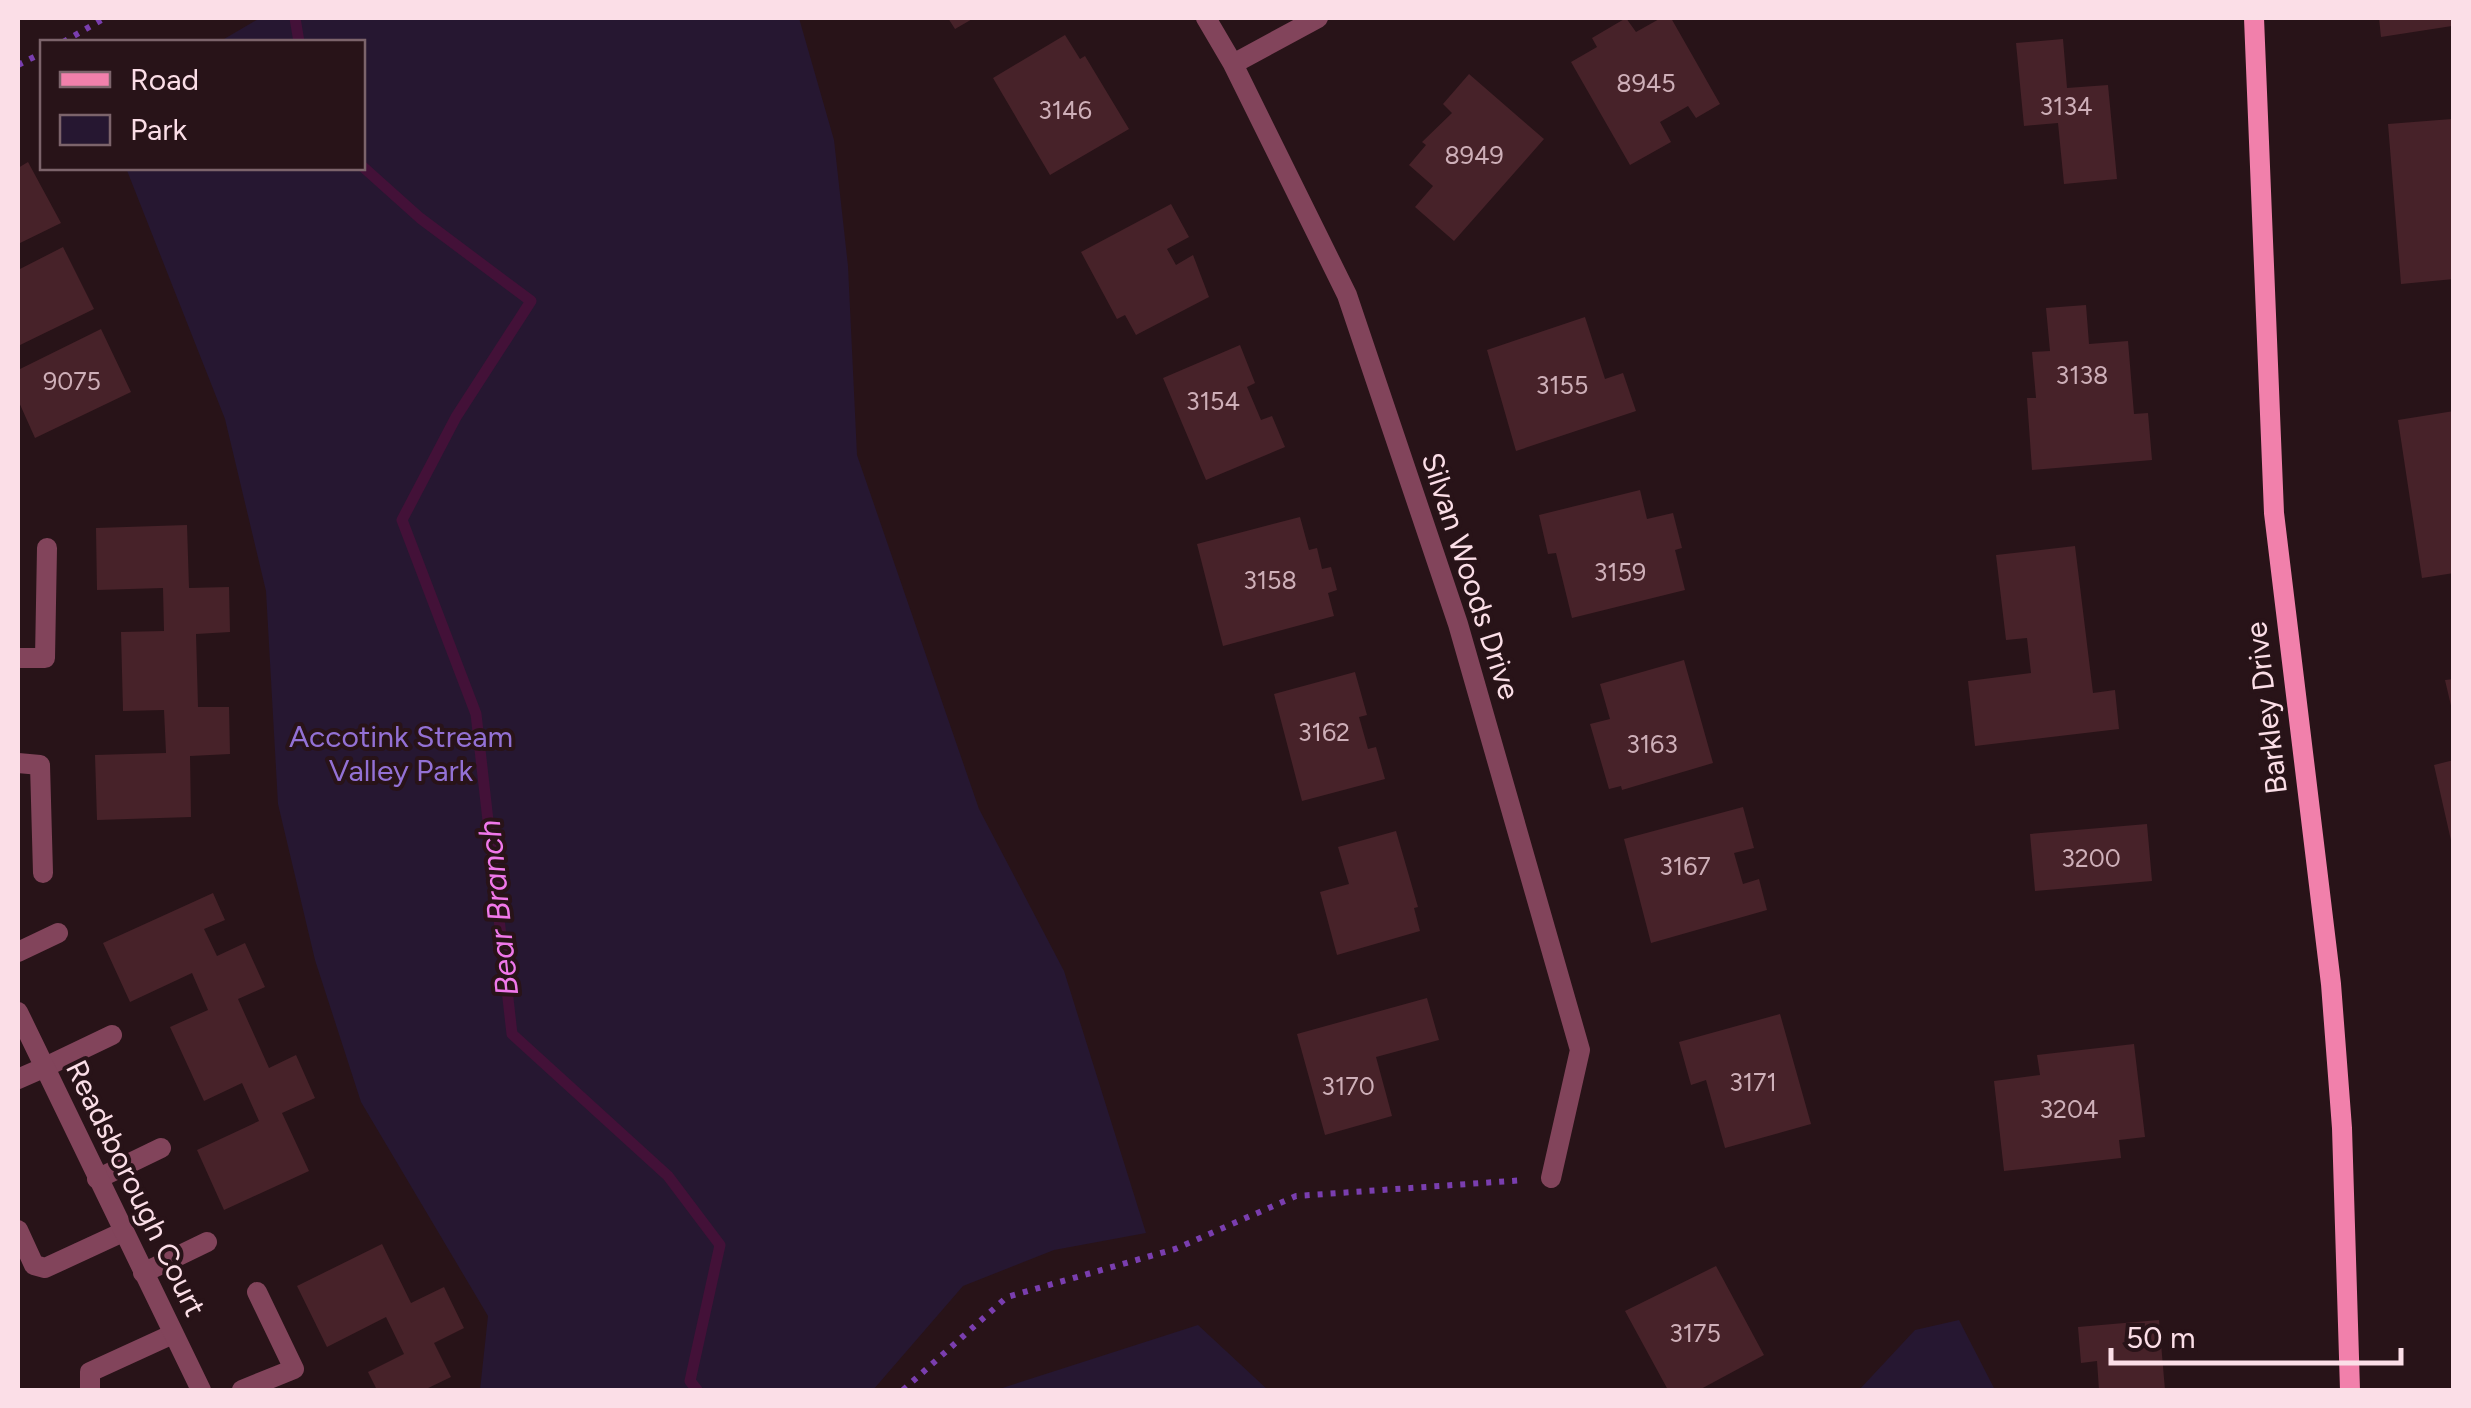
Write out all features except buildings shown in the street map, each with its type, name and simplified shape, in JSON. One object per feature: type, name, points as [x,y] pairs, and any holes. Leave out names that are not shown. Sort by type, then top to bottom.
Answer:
[{"type":"street","name":"Silvan Woods Drive","points":[[1206,18],[1233,64],[1347,295],[1458,624],[1580,1050],[1551,1178]]},
{"type":"street","points":[[1233,64],[1318,18]]},
{"type":"street","name":"Barkley Drive","points":[[2254,18],[2274,513],[2331,984],[2342,1128],[2350,1390]]},
{"type":"street","points":[[18,658],[45,658],[47,548]]},
{"type":"street","points":[[18,762],[40,765],[42,872]]},
{"type":"street","points":[[18,952],[58,933]]},
{"type":"street","name":"Readsborough Court","points":[[18,1012],[201,1390]]},
{"type":"street","points":[[18,1079],[112,1035]]},
{"type":"street","points":[[97,1179],[161,1148]]},
{"type":"street","points":[[18,1230],[34,1265],[45,1268],[123,1232]]},
{"type":"street","points":[[144,1273],[208,1242]]},
{"type":"street","points":[[242,1390],[294,1369],[257,1292]]},
{"type":"street","points":[[90,1390],[90,1372],[174,1334]]},
{"type":"path","points":[[66,40],[105,18]]},
{"type":"path","points":[[902,1390],[1007,1296],[1175,1249],[1296,1196],[1551,1178]]},
{"type":"green space","name":"Accotink Stream Valley Park","points":[[260,18],[799,18],[834,140],[848,266],[857,455],[979,809],[1064,971],[1146,1233],[1054,1250],[963,1286],[873,1390],[480,1390],[488,1316],[361,1102],[315,960],[278,804],[266,591],[225,419],[127,170],[365,170],[365,40],[222,40]]},
{"type":"green space","points":[[1959,1320],[1995,1390],[1859,1390],[1915,1330]]},
{"type":"green space","points":[[1198,1325],[1268,1390],[996,1390]]},
{"type":"waterway","name":"Bear Branch","points":[[295,18],[299,40]]},
{"type":"waterway","name":"Bear Branch","points":[[365,169],[420,218],[531,301],[456,417],[402,520],[476,714],[512,1034],[668,1176],[720,1245],[690,1381],[697,1390]]}]
